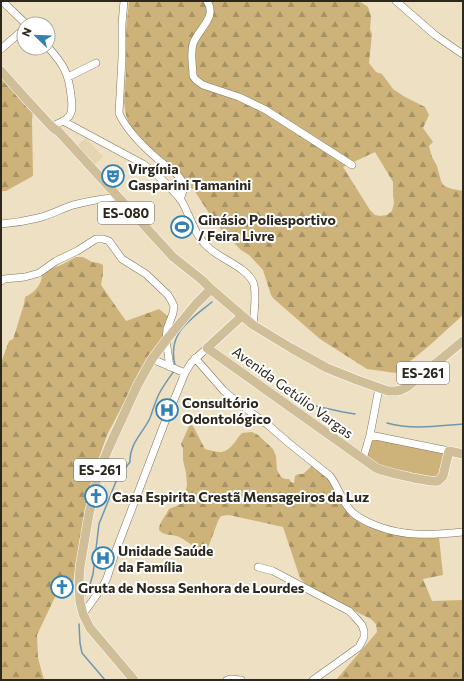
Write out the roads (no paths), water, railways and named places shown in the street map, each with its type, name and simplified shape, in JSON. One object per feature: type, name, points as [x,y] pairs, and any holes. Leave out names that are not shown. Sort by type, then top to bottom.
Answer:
[{"type":"main road","name":"ES-080","points":[[1,71],[26,100],[52,127],[59,132],[172,257],[202,280],[211,289]]},
{"type":"main road","name":"ES-080","points":[[52,127],[56,135],[172,264],[200,284],[211,289]]},
{"type":"main road","name":"ES-261","points":[[134,680],[90,628],[83,614],[79,582],[89,514],[98,474],[137,386],[152,359],[166,340],[211,289],[253,325],[291,348],[327,368],[392,392],[407,387],[463,341]]},
{"type":"main road","points":[[207,348],[242,316]]},
{"type":"main road","name":"Avenida Getúlio Vargas","points":[[207,348],[382,471],[438,482],[443,476],[448,451]]},
{"type":"main road","points":[[448,451],[463,454]]},
{"type":"street","points":[[2,1],[18,16]]},
{"type":"street","points":[[124,1],[119,113],[126,126],[148,150],[180,177],[184,189],[180,199]]},
{"type":"street","points":[[207,1],[211,9],[210,13],[195,40],[193,47],[193,76],[196,80],[203,85],[239,97],[266,110],[352,165]]},
{"type":"street","points":[[396,1],[435,35],[463,54]]},
{"type":"street","points":[[1,49],[16,36]]},
{"type":"street","points":[[52,127],[56,123],[63,121],[70,114],[72,106],[68,77],[64,68],[55,56]]},
{"type":"street","points":[[68,77],[96,63]]},
{"type":"street","points":[[63,121],[135,160],[162,179],[180,199],[198,236],[207,247],[240,268],[252,279],[255,287],[253,325]]},
{"type":"street","points":[[1,224],[38,218],[72,206],[105,198],[112,198]]},
{"type":"street","points":[[1,281],[4,279],[25,277],[39,273],[56,261],[77,251],[96,239],[107,240],[122,259],[146,274],[168,295],[174,306],[166,340],[173,368]]},
{"type":"street","points":[[83,614],[103,586],[185,373],[188,367],[207,348]]},
{"type":"street","points":[[196,358],[224,391],[330,476],[353,513],[361,519],[387,530],[403,534],[421,535],[463,532]]},
{"type":"street","points":[[152,359],[185,373]]},
{"type":"street","points":[[363,459],[370,435],[379,388]]},
{"type":"street","points":[[370,435],[448,451]]},
{"type":"street","points":[[258,567],[273,571],[349,611],[362,625],[364,631],[362,644],[313,680]]},
{"type":"street","points":[[103,586],[110,591]]},
{"type":"street","points":[[227,680],[241,680]]},
{"type":"waterway","points":[[175,365],[173,354],[177,336],[189,321],[212,302]]},
{"type":"waterway","points":[[85,595],[89,588],[93,574],[99,524],[117,479],[130,462],[130,456],[134,444],[150,418],[156,400],[174,371]]},
{"type":"waterway","points":[[297,402],[355,414]]},
{"type":"waterway","points":[[387,423],[415,427],[463,424]]},
{"type":"waterway","points":[[79,624],[82,653],[105,680]]},
{"type":"place","name":"Virgínia Gasparini Tamanini","points":[[113,176]]},
{"type":"place","name":"Ginásio Poliesportivo / Feira Livre","points":[[182,227]]},
{"type":"place","name":"Consultório Odontológico","points":[[167,410]]},
{"type":"place","name":"Casa Espirita Crestã Mensageiros da Luz","points":[[96,496]]},
{"type":"place","name":"Unidade Saúde da Família","points":[[103,558]]},
{"type":"place","name":"Gruta de Nossa Senhora de Lourdes","points":[[62,587]]}]
